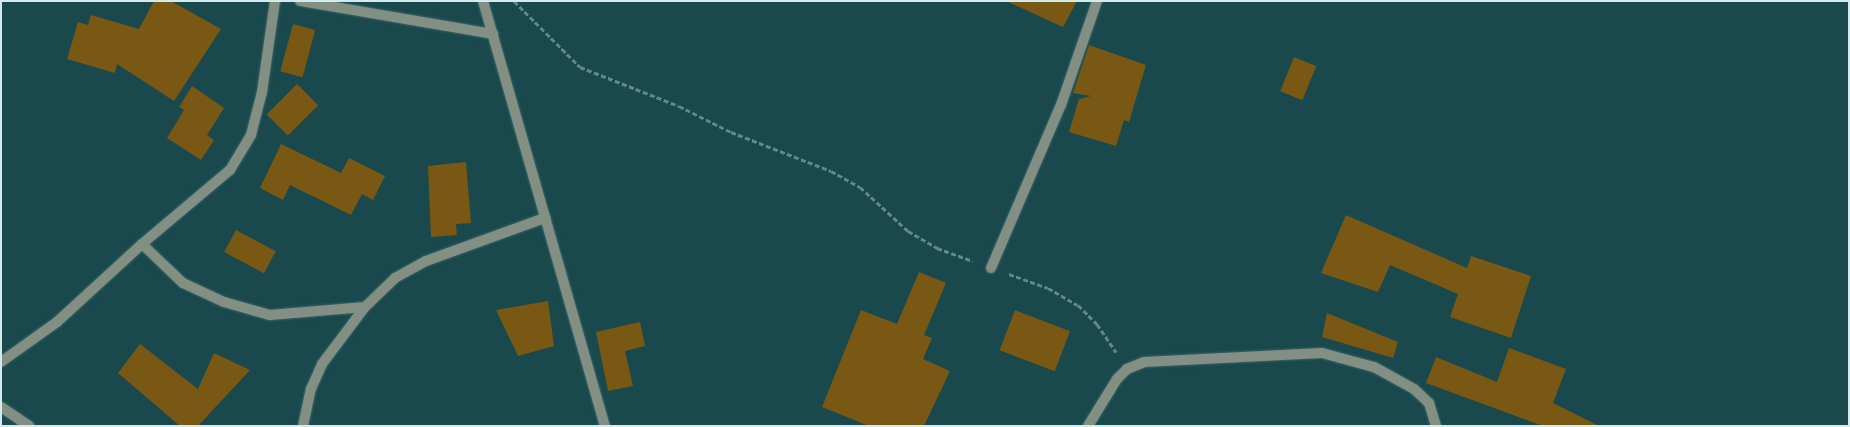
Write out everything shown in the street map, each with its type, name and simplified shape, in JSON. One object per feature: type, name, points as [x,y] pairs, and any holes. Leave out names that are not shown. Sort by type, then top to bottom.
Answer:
[{"type":"street","points":[[1,362],[57,322],[142,244],[230,170],[251,135],[262,92],[275,1]]},
{"type":"street","points":[[300,1],[493,34]]},
{"type":"street","points":[[484,1],[605,426]]},
{"type":"street","points":[[991,268],[1061,105],[1097,1]]},
{"type":"street","points":[[303,426],[311,389],[322,364],[365,307],[395,278],[426,261],[546,218]]},
{"type":"street","points":[[142,244],[183,283],[224,302],[270,315],[365,307]]},
{"type":"street","points":[[1088,426],[1108,391],[1127,369],[1144,362],[1170,358],[1322,353],[1374,367],[1414,389],[1429,403],[1436,426]]},
{"type":"street","points":[[1,407],[29,426]]},
{"type":"path","points":[[514,1],[580,67],[678,106],[731,132],[831,171],[860,187],[908,231],[937,248],[1048,288],[1078,305],[1097,324],[1127,369]]},
{"type":"building","points":[[154,1],[171,1],[221,29],[174,101],[117,64],[115,73],[67,59],[78,22],[88,25],[91,15],[139,29]]},
{"type":"building","points":[[1006,1],[1077,1],[1063,27]]},
{"type":"building","points":[[293,24],[315,30],[303,77],[280,71]]},
{"type":"building","points":[[1089,45],[1146,65],[1129,122],[1124,120],[1116,146],[1069,132],[1079,99],[1091,96],[1073,93]]},
{"type":"building","points":[[1294,57],[1316,66],[1302,100],[1280,91]]},
{"type":"building","points":[[297,84],[318,105],[288,136],[267,114]]},
{"type":"building","points":[[192,86],[224,108],[207,135],[214,140],[201,160],[167,138],[184,110],[179,107]]},
{"type":"building","points":[[281,144],[341,173],[349,158],[385,176],[373,200],[362,194],[351,215],[290,185],[283,200],[260,188]]},
{"type":"building","points":[[466,162],[471,223],[456,224],[457,235],[431,237],[428,166]]},
{"type":"building","points":[[1346,215],[1467,268],[1471,256],[1531,276],[1511,338],[1450,317],[1458,294],[1390,265],[1378,292],[1321,273]]},
{"type":"building","points":[[236,230],[276,251],[264,273],[224,252]]},
{"type":"building","points":[[919,272],[946,283],[924,335],[932,338],[923,359],[950,371],[924,426],[869,426],[822,407],[861,310],[897,324]]},
{"type":"building","points":[[548,301],[554,346],[518,356],[496,310]]},
{"type":"building","points":[[1015,310],[1070,331],[1055,371],[1000,350]]},
{"type":"building","points":[[1327,313],[1398,342],[1393,358],[1322,337]]},
{"type":"building","points":[[640,322],[645,346],[625,351],[633,386],[608,391],[596,332]]},
{"type":"building","points":[[140,344],[198,389],[214,353],[250,370],[198,426],[180,426],[118,373]]},
{"type":"building","points":[[1509,348],[1566,369],[1553,403],[1599,426],[1543,426],[1426,383],[1436,357],[1497,382]]}]
